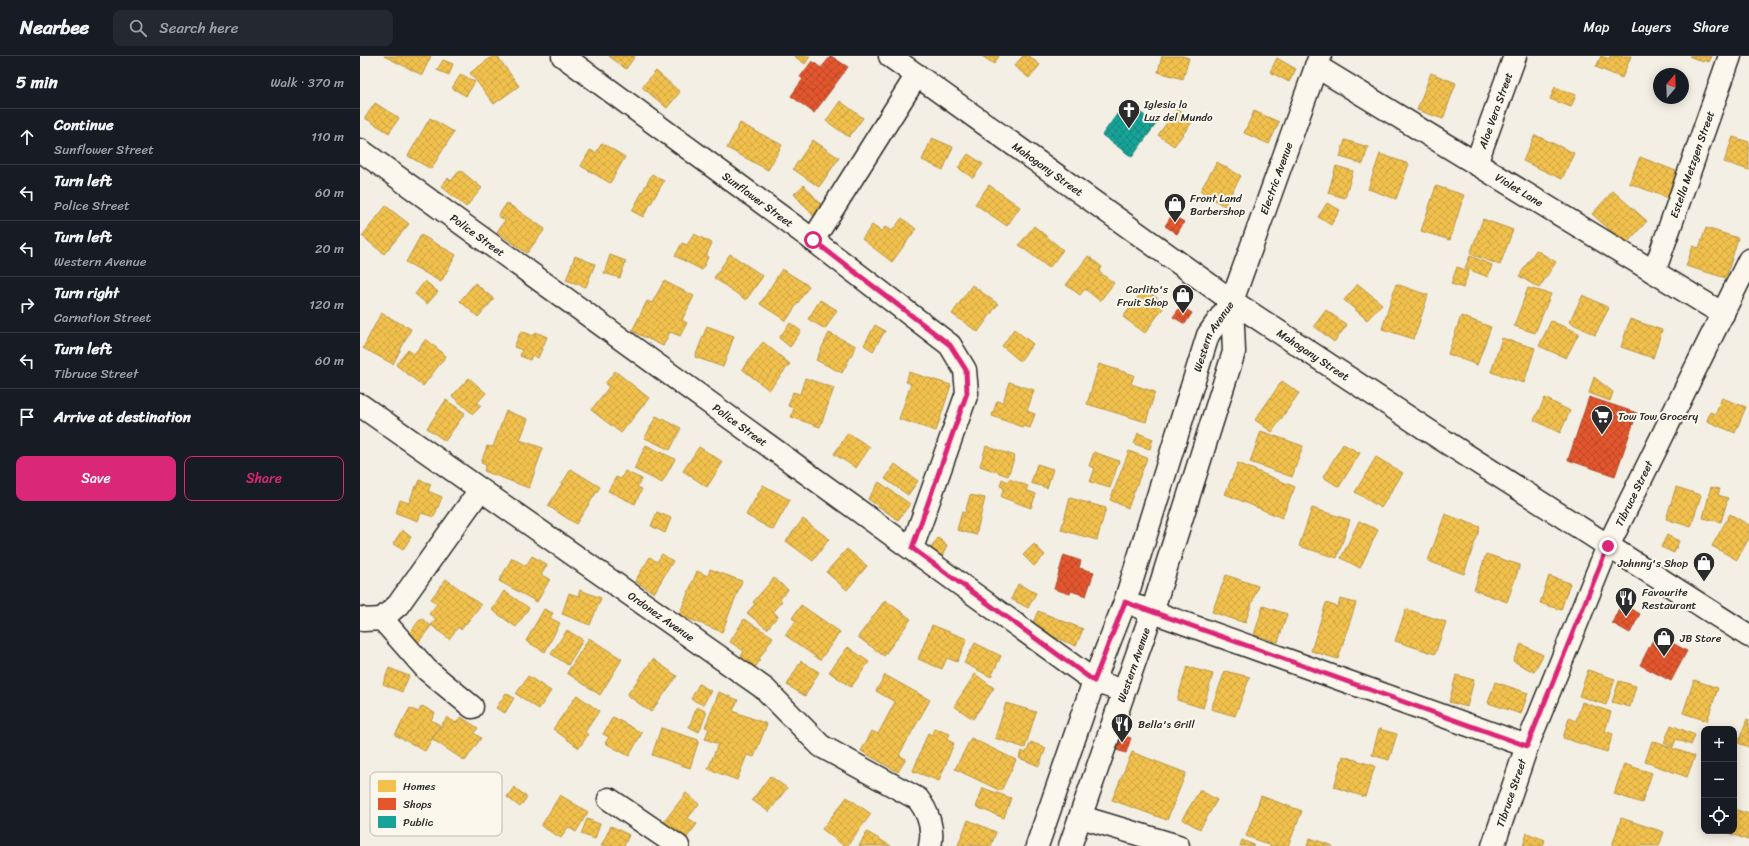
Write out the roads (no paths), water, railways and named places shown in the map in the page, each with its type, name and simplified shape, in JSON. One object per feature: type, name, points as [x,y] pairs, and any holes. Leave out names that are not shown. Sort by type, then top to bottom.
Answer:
[{"type":"street","name":"Sunflower Street","points":[[563,56],[813,240],[950,345],[966,370],[967,393],[912,548]]},
{"type":"street","name":"Mahogany Street","points":[[890,56],[1232,301],[1429,431],[1749,636]]},
{"type":"street","name":"Aloe Vera Street","points":[[1476,164],[1515,56]]},
{"type":"street","name":"Estella Metzgen Street","points":[[1654,272],[1730,56]]},
{"type":"street","name":"Violet Lane","points":[[1318,61],[1476,164],[1723,314]]},
{"type":"street","name":"Electric Avenue","points":[[1232,301],[1318,61]]},
{"type":"street","points":[[813,240],[917,75]]},
{"type":"street","name":"Police Street","points":[[360,150],[1094,681],[1123,691]]},
{"type":"street","name":"Tibruce Street","points":[[1493,846],[1527,746],[1608,546],[1749,260]]},
{"type":"street","name":"Western Avenue","points":[[1037,846],[1094,681],[1125,602],[1208,335],[1232,301]]},
{"type":"street","name":"Western Avenue","points":[[1070,846],[1123,691],[1152,612],[1234,352],[1232,301]]},
{"type":"street","name":"Ordonez Avenue","points":[[360,405],[765,689],[820,746],[918,799],[925,808],[929,819],[931,831],[930,846]]},
{"type":"street","points":[[360,618],[363,620],[382,619],[398,605],[480,490]]},
{"type":"street","points":[[1125,602],[1527,746]]},
{"type":"street","points":[[382,619],[427,670],[472,707]]},
{"type":"street","points":[[609,799],[678,846]]},
{"type":"street","points":[[1081,817],[1178,846]]},
{"type":"place","name":"Iglesia la Luz del Mundo","points":[[1129,130]]},
{"type":"place","name":"Front Land Barbershop","points":[[1175,224]]},
{"type":"place","name":"Carlito's Fruit Shop","points":[[1183,314]]},
{"type":"place","name":"Tow Tow Grocery","points":[[1602,436]]},
{"type":"place","name":"Johnny's Shop","points":[[1704,582]]},
{"type":"place","name":"Favourite Restaurant","points":[[1626,618]]},
{"type":"place","name":"JB Store","points":[[1664,658]]},
{"type":"place","name":"Bella's Grill","points":[[1122,744]]}]
